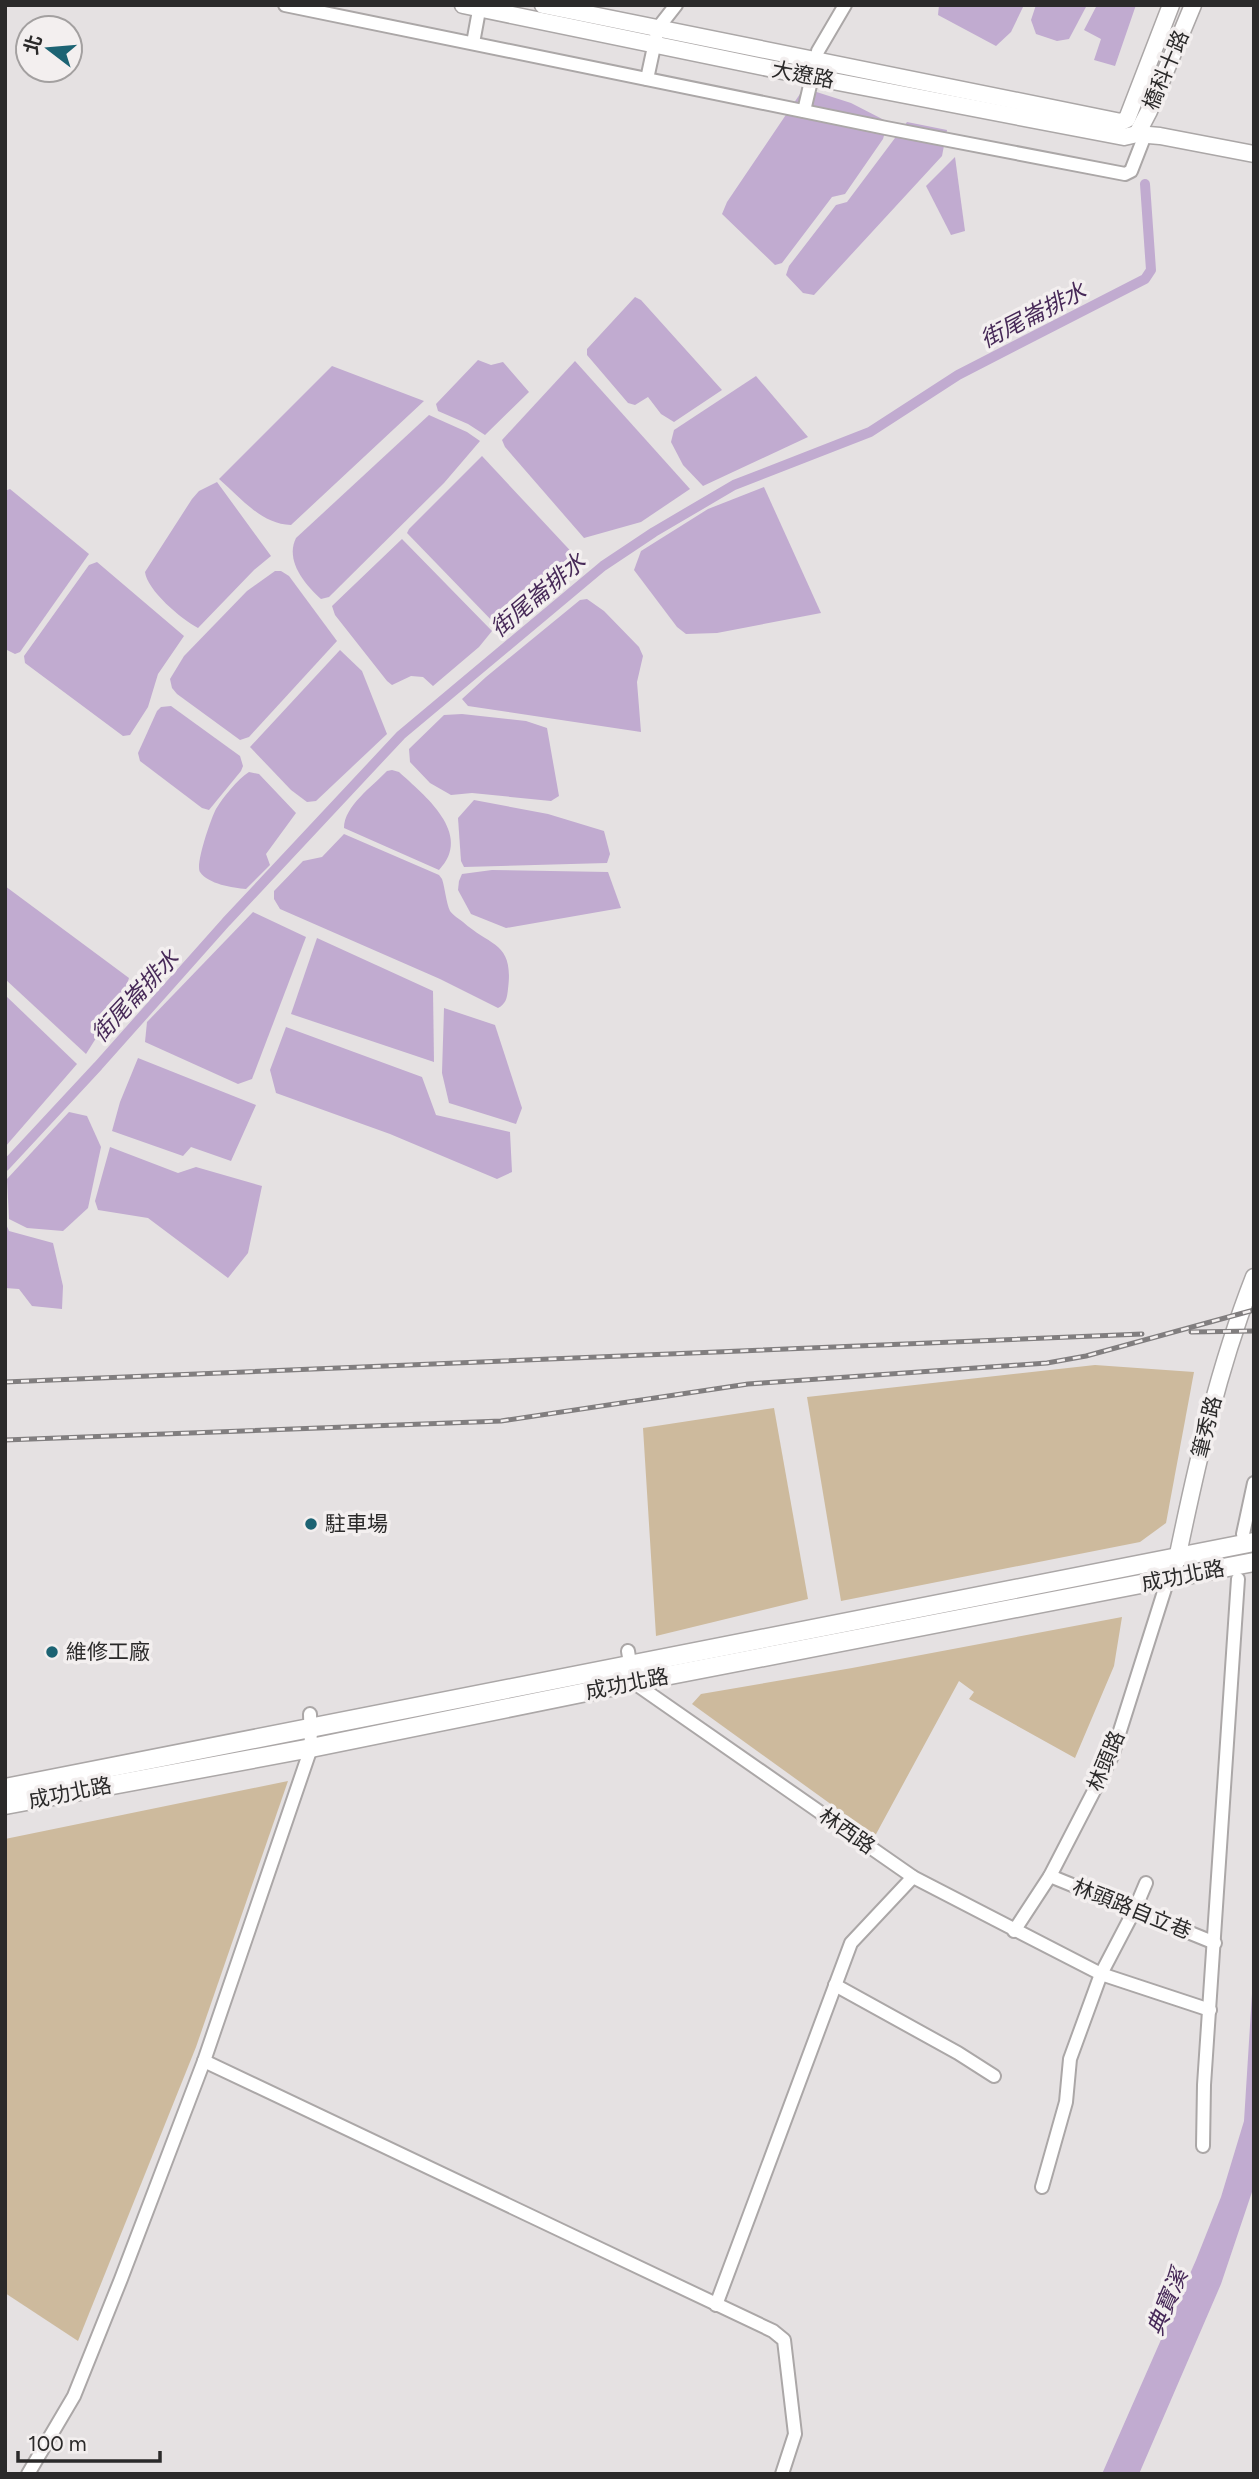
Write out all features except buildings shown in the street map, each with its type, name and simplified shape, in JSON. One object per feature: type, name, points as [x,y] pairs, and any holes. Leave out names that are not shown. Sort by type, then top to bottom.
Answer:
[{"type":"main road","name":"成功北路","points":[[5,1805],[311,1748],[630,1666],[1177,1559],[1248,1540]]},
{"type":"main road","name":"成功北路","points":[[5,1788],[310,1721],[1168,1579],[1251,1562]]},
{"type":"street","points":[[647,79],[658,28],[676,5]]},
{"type":"street","points":[[804,111],[813,69],[824,40],[845,5]]},
{"type":"street","name":"橋科十路","points":[[1119,121],[1171,5]]},
{"type":"street","name":"橋科十路","points":[[1141,134],[1194,5]]},
{"type":"street","points":[[293,6],[1125,174],[1131,171],[1141,134],[1119,121]]},
{"type":"street","points":[[473,43],[474,6]]},
{"type":"street","name":"大遼路","points":[[474,6],[654,45],[1119,121]]},
{"type":"street","name":"大遼路","points":[[555,6],[658,28],[813,69],[1124,137],[1141,134],[1254,154]]},
{"type":"street","name":"筆秀路","points":[[1168,1579],[1177,1559],[1202,1442],[1233,1331],[1254,1277]]},
{"type":"street","points":[[1248,1540],[1254,1483]]},
{"type":"street","points":[[1203,2146],[1238,1578]]},
{"type":"street","name":"林頭路","points":[[1014,1931],[1050,1876],[1112,1756],[1168,1579]]},
{"type":"street","name":"林西路","points":[[630,1666],[913,1877],[1101,1975],[1210,2010]]},
{"type":"street","points":[[28,2474],[74,2396],[204,2061],[311,1748],[310,1721]]},
{"type":"street","name":"林頭路自立巷","points":[[1050,1876],[1215,1943]]},
{"type":"street","points":[[716,2305],[851,1943],[913,1877]]},
{"type":"street","points":[[1042,2187],[1066,2102],[1070,2059],[1101,1975],[1146,1883]]},
{"type":"street","points":[[835,1985],[994,2076]]},
{"type":"street","points":[[204,2061],[773,2332],[784,2340],[795,2434],[782,2474]]},
{"type":"shaded area","points":[[1095,1365],[1194,1372],[1166,1523],[1140,1542],[841,1601],[807,1397]]},
{"type":"shaded area","points":[[774,1408],[808,1599],[656,1636],[643,1428]]},
{"type":"shaded area","points":[[1122,1617],[1114,1666],[1075,1758],[969,1699],[974,1692],[959,1681],[875,1836],[692,1704],[701,1694]]},
{"type":"shaded area","points":[[288,1781],[196,2047],[78,2341],[5,2293],[5,1839]]},
{"type":"water","points":[[939,5],[1024,5],[1011,32],[996,46],[938,15]]},
{"type":"water","points":[[1036,5],[1087,5],[1069,39],[1057,41],[1036,34],[1031,20]]},
{"type":"water","points":[[1097,5],[1136,5],[1115,66],[1094,60],[1101,39],[1084,30]]},
{"type":"water","points":[[804,88],[851,103],[888,122],[883,139],[845,194],[832,197],[782,263],[775,265],[722,214],[727,202]]},
{"type":"water","points":[[907,122],[947,130],[942,156],[814,295],[803,293],[786,275],[789,266],[836,205],[847,202]]},
{"type":"water","points":[[955,157],[965,231],[951,235],[926,186]]},
{"type":"water","points":[[635,297],[641,300],[722,390],[674,422],[661,414],[648,397],[635,405],[628,403],[587,355],[587,349]]},
{"type":"water","points":[[478,360],[491,365],[503,362],[529,392],[485,435],[438,411],[436,404]]},
{"type":"water","points":[[575,361],[690,489],[641,522],[584,538],[505,447],[502,440]]},
{"type":"water","points":[[332,366],[424,401],[291,525],[280,524],[252,509],[219,479]]},
{"type":"water","points":[[756,376],[808,437],[703,486],[683,465],[671,442],[674,430]]},
{"type":"water","points":[[429,415],[467,432],[480,441],[444,483],[329,597],[321,599],[298,571],[293,555],[296,538]]},
{"type":"water","points":[[482,456],[579,560],[518,617],[497,626],[407,533]]},
{"type":"water","points":[[217,482],[271,556],[198,628],[174,611],[158,595],[145,572],[192,499],[199,491]]},
{"type":"water","points":[[764,487],[821,613],[717,633],[686,634],[677,627],[634,570],[641,551],[708,509]]},
{"type":"water","points":[[10,489],[89,554],[20,652],[15,654],[5,649],[5,491]]},
{"type":"water","points":[[402,539],[492,631],[479,647],[433,686],[423,677],[411,676],[392,685],[335,615],[332,606]]},
{"type":"water","points":[[97,562],[184,636],[158,674],[148,707],[130,735],[123,736],[25,663],[24,656],[89,565]]},
{"type":"water","points":[[275,571],[289,576],[337,641],[249,737],[240,740],[177,694],[170,679],[184,656],[247,591]]},
{"type":"water","points":[[587,599],[604,611],[639,647],[643,656],[637,682],[641,732],[468,706],[462,699],[580,600]]},
{"type":"water","points":[[340,650],[362,671],[387,734],[316,801],[307,802],[291,790],[250,747]]},
{"type":"water","points":[[171,706],[240,756],[243,766],[241,771],[209,810],[202,808],[140,761],[138,753],[157,711],[161,707]]},
{"type":"water","points":[[462,714],[526,721],[547,728],[559,796],[551,801],[472,793],[451,795],[430,783],[410,762],[409,749],[444,715]]},
{"type":"water","points":[[387,771],[399,772],[421,792],[442,816],[451,843],[448,856],[439,870],[344,828],[345,820],[354,804]]},
{"type":"water","points":[[249,772],[259,774],[296,813],[266,854],[270,865],[246,889],[215,882],[204,876],[199,868],[204,841],[216,809],[231,789]]},
{"type":"water","points":[[474,800],[548,814],[604,831],[610,854],[607,863],[464,867],[461,861],[458,818]]},
{"type":"water","points":[[344,834],[439,875],[450,911],[504,954],[509,974],[503,1005],[498,1008],[440,979],[280,909],[274,899],[274,891],[303,861],[322,857]]},
{"type":"water","points":[[492,870],[608,872],[621,908],[506,928],[471,914],[458,890],[462,874]]},
{"type":"water","points":[[5,886],[129,978],[124,994],[86,1054],[5,979]]},
{"type":"water","points":[[253,912],[306,937],[252,1079],[238,1084],[145,1042],[147,1022]]},
{"type":"water","points":[[317,938],[433,991],[434,1062],[291,1014]]},
{"type":"water","points":[[5,995],[77,1064],[5,1147]]},
{"type":"water","points":[[444,1008],[495,1025],[522,1108],[516,1124],[449,1103],[442,1073]]},
{"type":"water","points":[[286,1027],[422,1077],[436,1115],[510,1132],[512,1172],[497,1179],[390,1134],[276,1093],[270,1070]]},
{"type":"water","points":[[138,1058],[256,1105],[231,1161],[191,1147],[183,1156],[112,1131],[120,1102]]},
{"type":"water","points":[[69,1112],[87,1116],[101,1147],[88,1208],[63,1231],[27,1228],[9,1219],[7,1179]]},
{"type":"water","points":[[110,1147],[178,1173],[196,1167],[262,1186],[248,1253],[228,1278],[148,1218],[98,1210],[95,1201]]},
{"type":"water","points":[[5,1222],[9,1231],[53,1243],[63,1286],[62,1309],[32,1306],[19,1289],[5,1288]]},
{"type":"water","points":[[1254,1962],[1254,2186],[1221,2284],[1139,2474],[1102,2474],[1196,2260],[1221,2197],[1244,2121]]},
{"type":"waterway","name":"街尾崙排水","points":[[5,1166],[226,922],[401,735],[603,566],[734,485],[870,432],[958,375],[1145,279],[1151,270],[1145,184]]},
{"type":"railway","points":[[5,1440],[501,1421],[748,1384],[1047,1363],[1086,1356],[1254,1310]]},
{"type":"railway","points":[[1191,1332],[1254,1331]]},
{"type":"railway","points":[[5,1382],[1142,1334]]},
{"type":"place","name":"駐車場","points":[[311,1524]]},
{"type":"place","name":"維修工廠","points":[[52,1652]]},
{"type":"water label","name":"典寶溪","points":[[1167,2302]]}]
